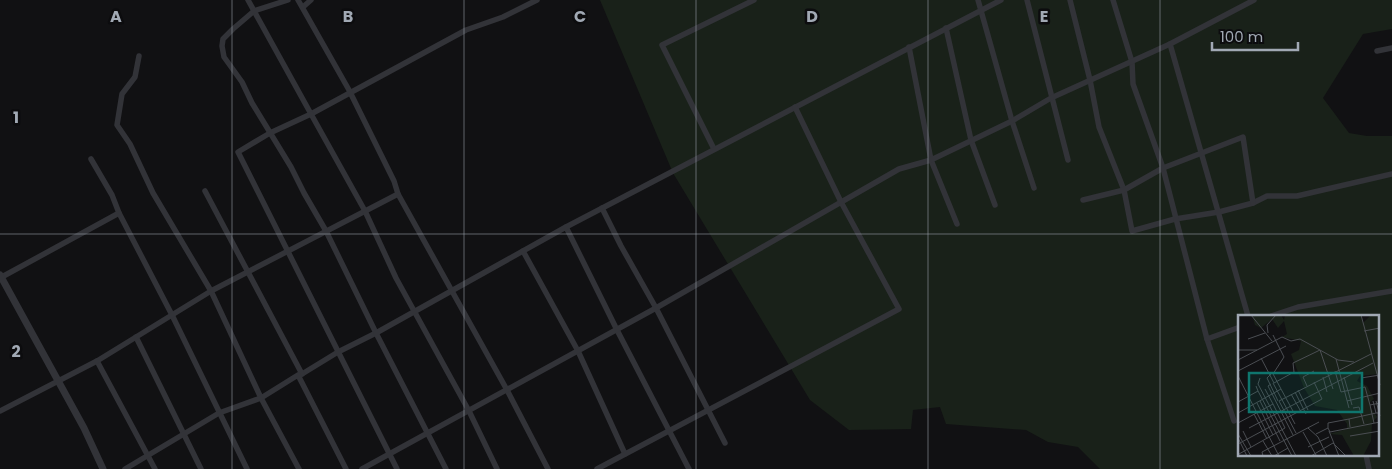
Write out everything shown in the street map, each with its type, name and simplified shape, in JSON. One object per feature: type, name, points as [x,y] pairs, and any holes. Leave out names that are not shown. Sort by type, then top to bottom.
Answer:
[{"type":"street","points":[[248,0],[365,211],[396,278],[469,411],[497,469]]},
{"type":"street","points":[[288,0],[254,11],[233,29],[223,39],[224,57],[242,82],[252,104],[291,167],[326,231],[446,469]]},
{"type":"street","points":[[298,0],[351,94],[394,181],[398,194],[507,390],[548,469]]},
{"type":"street","points":[[302,7],[311,0]]},
{"type":"street","points":[[397,469],[238,152],[351,94],[466,30],[504,17],[537,0]]},
{"type":"street","points":[[714,149],[662,45],[754,0]]},
{"type":"street","points":[[978,0],[1012,121],[1034,188]]},
{"type":"street","points":[[125,469],[219,413],[261,398],[294,376],[301,375],[338,352],[376,333],[566,227],[1001,0]]},
{"type":"street","points":[[1027,0],[1068,160]]},
{"type":"street","points":[[1070,0],[1090,80],[1099,127],[1124,190],[1132,231],[1175,219],[1220,212],[1253,203],[1267,196],[1298,196],[1392,174]]},
{"type":"street","points":[[1113,0],[1132,62],[1133,84],[1163,168],[1207,339],[1234,421]]},
{"type":"street","points":[[362,469],[656,308],[899,169],[932,160],[1012,121],[1051,98],[1170,44],[1254,0]]},
{"type":"street","points":[[946,28],[971,140],[996,205]]},
{"type":"street","points":[[1170,44],[1190,111],[1200,153],[1220,212],[1248,315]]},
{"type":"street","points":[[909,48],[932,160],[957,224]]},
{"type":"street","points":[[1377,51],[1392,48]]},
{"type":"street","points":[[139,56],[135,77],[122,94],[117,125],[130,144],[154,193],[210,291],[261,398],[298,469]]},
{"type":"street","points":[[597,469],[899,309],[841,202],[795,107]]},
{"type":"street","points":[[1083,200],[1124,190],[1163,168],[1243,136],[1253,203]]},
{"type":"street","points":[[91,159],[112,195],[119,214],[172,315],[248,469]]},
{"type":"street","points":[[204,191],[248,271],[346,469]]},
{"type":"street","points":[[0,411],[97,361],[210,291],[398,194]]},
{"type":"street","points":[[602,208],[725,443]]},
{"type":"street","points":[[103,469],[57,380],[0,277],[119,214]]},
{"type":"street","points":[[566,227],[616,330],[689,469]]},
{"type":"street","points":[[523,251],[578,351],[625,454]]},
{"type":"street","points":[[1274,315],[1298,307],[1392,291]]},
{"type":"street","points":[[1207,339],[1238,328]]},
{"type":"street","points":[[136,337],[201,469]]},
{"type":"street","points":[[97,361],[155,469]]},
{"type":"street","points":[[1366,456],[1369,469]]},
{"type":"shaded area","points":[[600,0],[1392,0],[1392,29],[1363,34],[1323,98],[1349,133],[1367,136],[1392,136],[1392,469],[1100,469],[1078,447],[1048,442],[1026,430],[946,424],[940,407],[913,410],[911,429],[849,430],[810,400],[673,173]]}]
